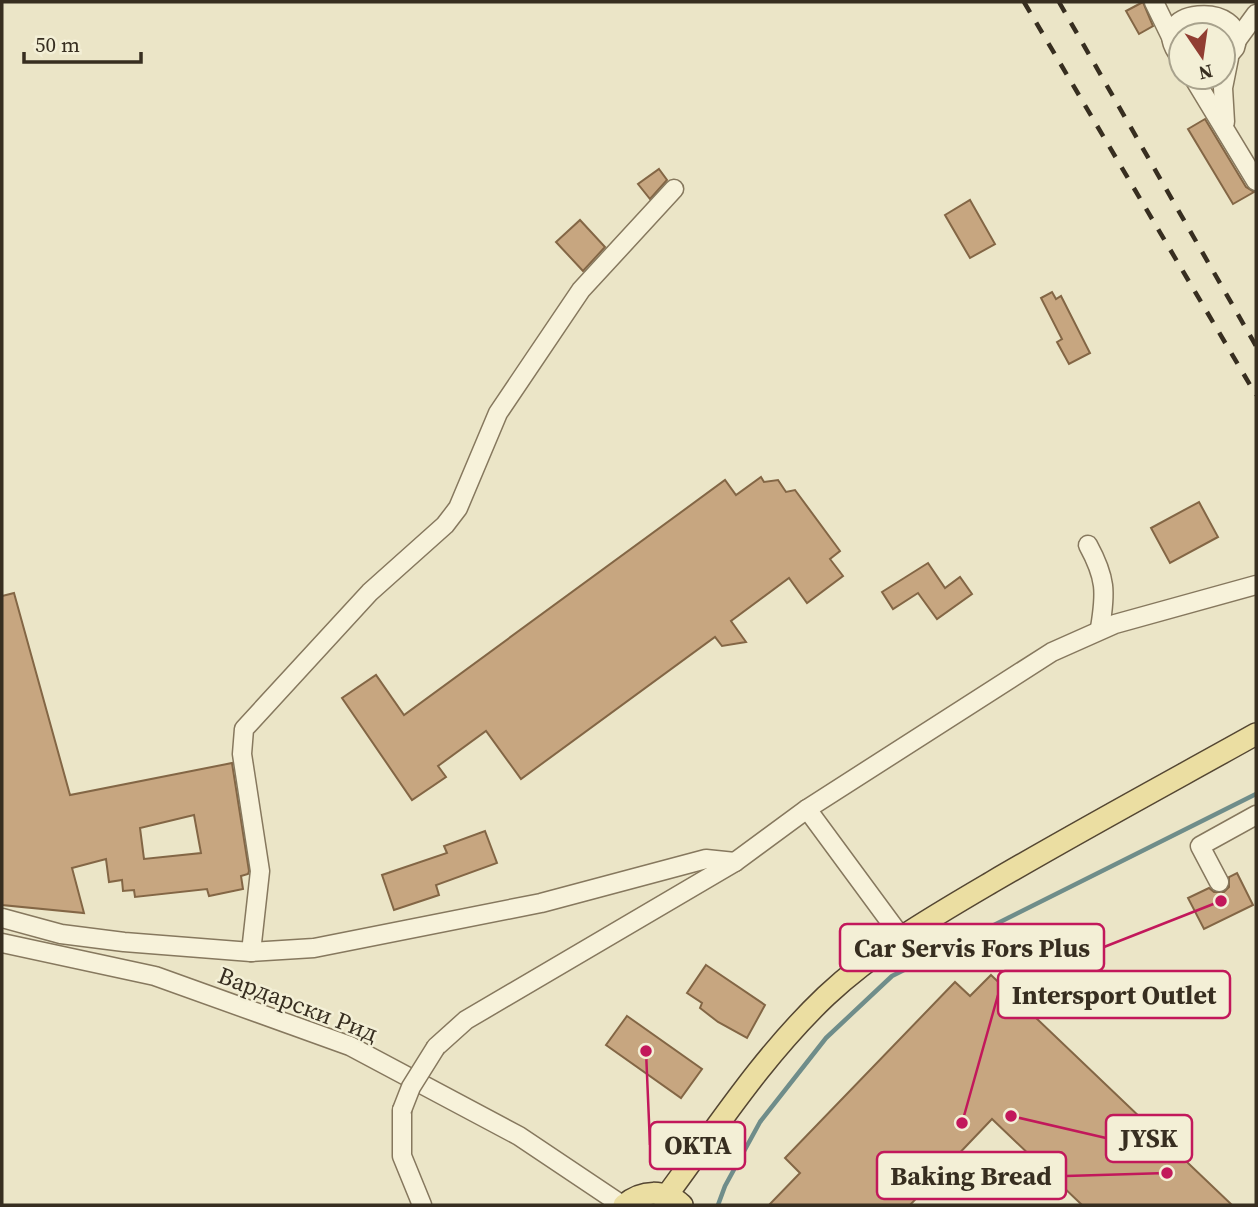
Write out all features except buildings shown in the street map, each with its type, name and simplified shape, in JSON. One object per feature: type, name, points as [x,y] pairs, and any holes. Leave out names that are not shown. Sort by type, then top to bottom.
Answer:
[{"type":"main road","points":[[623,1205],[642,1194],[677,1201],[700,1150],[745,1084],[789,1032],[857,969],[902,938],[1085,828],[1256,734]]},
{"type":"street","points":[[1154,2],[1167,29]]},
{"type":"street","points":[[1177,21],[1186,5],[1221,5],[1231,21]]},
{"type":"street","points":[[1237,40],[1256,14]]},
{"type":"street","points":[[1203,91],[1256,181]]},
{"type":"street","points":[[1223,91],[1226,129]]},
{"type":"street","points":[[251,952],[260,871],[242,754],[244,729],[370,592],[445,525],[458,508],[498,413],[581,290],[674,189]]},
{"type":"street","points":[[1088,545],[1103,572],[1105,596],[1100,628]]},
{"type":"street","points":[[422,1205],[402,1156],[402,1110],[411,1087],[436,1047],[466,1020],[735,862],[807,809],[1052,652],[1100,628],[1256,585]]},
{"type":"street","points":[[807,809],[902,938]]},
{"type":"street","points":[[1219,882],[1200,846],[1256,815]]},
{"type":"street","points":[[2,918],[61,934],[251,952],[314,948],[541,903],[706,859],[735,862]]},
{"type":"street","name":"Вардарски Рид","points":[[2,943],[155,976],[350,1046],[519,1136],[589,1186],[623,1205]]},
{"type":"street","name":"Вардарски Рид","points":[[589,1186],[607,1205]]},
{"type":"waterway","points":[[718,1205],[725,1186],[760,1122],[826,1038],[892,976],[1256,794]]},
{"type":"railway","points":[[1024,2],[1256,395]]},
{"type":"railway","points":[[1059,2],[1256,346]]},
{"type":"place","name":"Car Servis Fors Plus","points":[[1221,901]]},
{"type":"place","name":"OKTA","points":[[646,1051]]},
{"type":"place","name":"JYSK","points":[[1011,1116]]},
{"type":"place","name":"Intersport Outlet","points":[[962,1123]]},
{"type":"place","name":"Baking Bread","points":[[1167,1173]]}]
